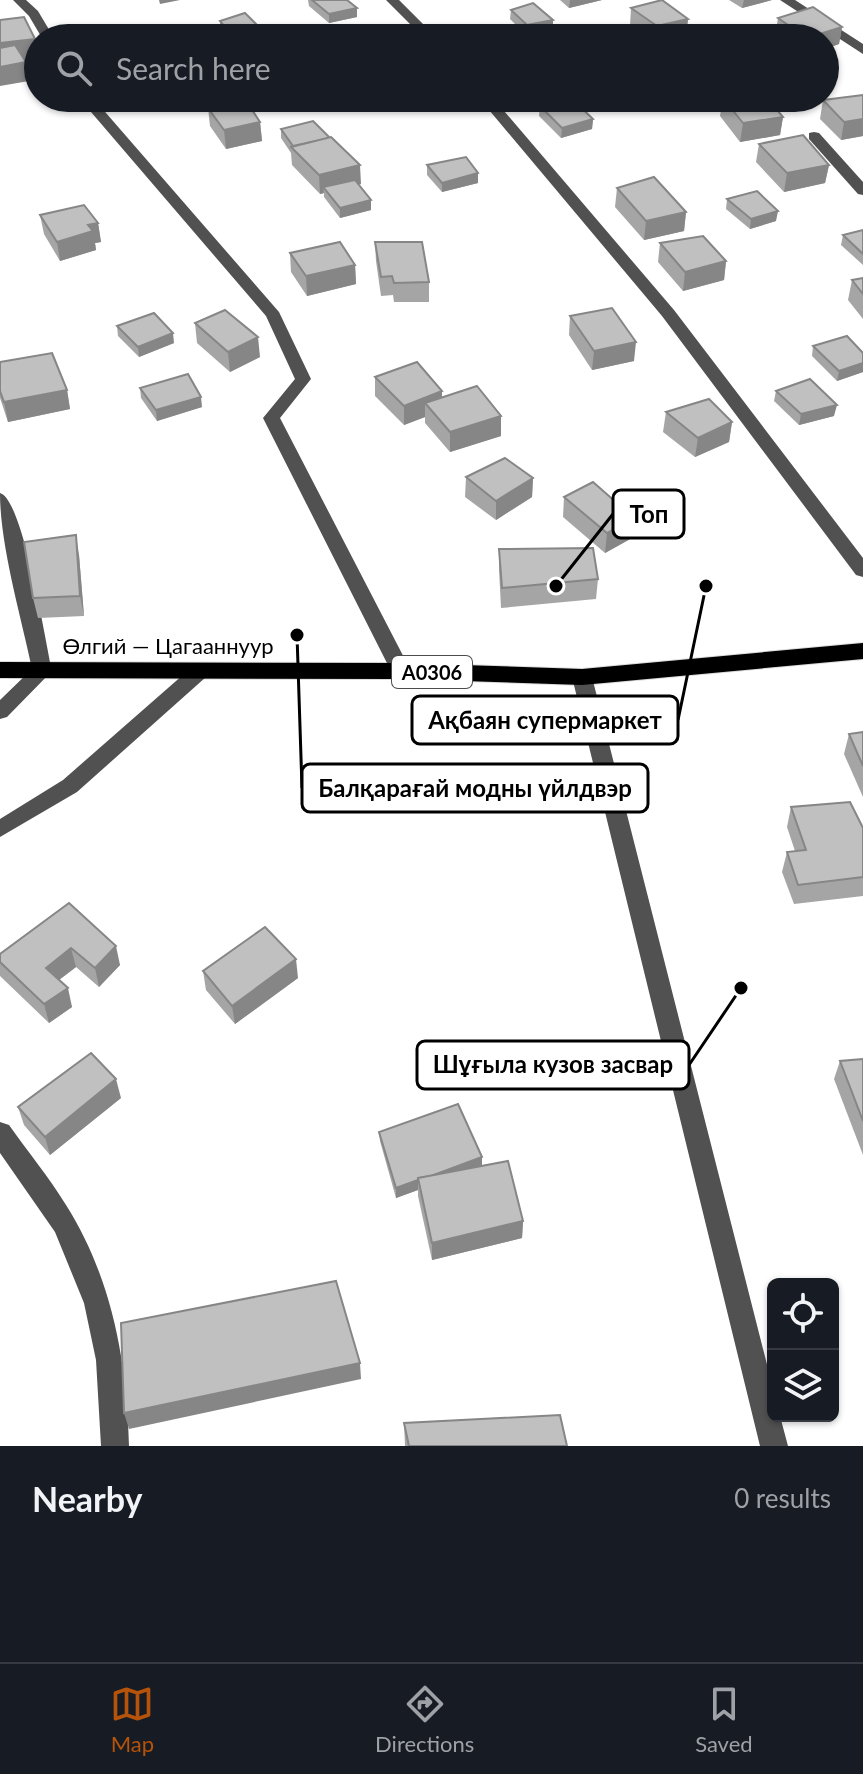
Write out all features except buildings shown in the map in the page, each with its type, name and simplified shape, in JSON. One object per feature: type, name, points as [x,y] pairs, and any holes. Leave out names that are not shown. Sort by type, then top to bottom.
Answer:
[{"type":"highway","name":"Өлгий — Цагааннуур","points":[[0,670],[401,671],[582,677],[863,651]]},
{"type":"street","points":[[19,0],[40,24]]},
{"type":"street","points":[[392,0],[417,24]]},
{"type":"street","points":[[786,0],[823,24]]},
{"type":"street","points":[[839,34],[863,50]]},
{"type":"street","points":[[98,112],[273,315],[303,379],[271,418],[401,671]]},
{"type":"street","points":[[498,112],[668,313],[863,571]]},
{"type":"street","points":[[814,136],[863,191]]},
{"type":"street","points":[[0,499],[16,545],[42,671],[0,712]]},
{"type":"street","points":[[0,829],[70,786],[199,672]]},
{"type":"street","points":[[582,677],[774,1446]]},
{"type":"street","points":[[0,1133],[65,1225],[92,1285],[107,1357],[115,1446]]},
{"type":"place","name":"Топ","points":[[556,586]]},
{"type":"place","name":"Ақбаян супермаркет","points":[[706,586]]},
{"type":"place","name":"Балқарағай модны үйлдвэр","points":[[297,635]]},
{"type":"place","name":"Шұғыла кузов засвар","points":[[741,988]]}]
